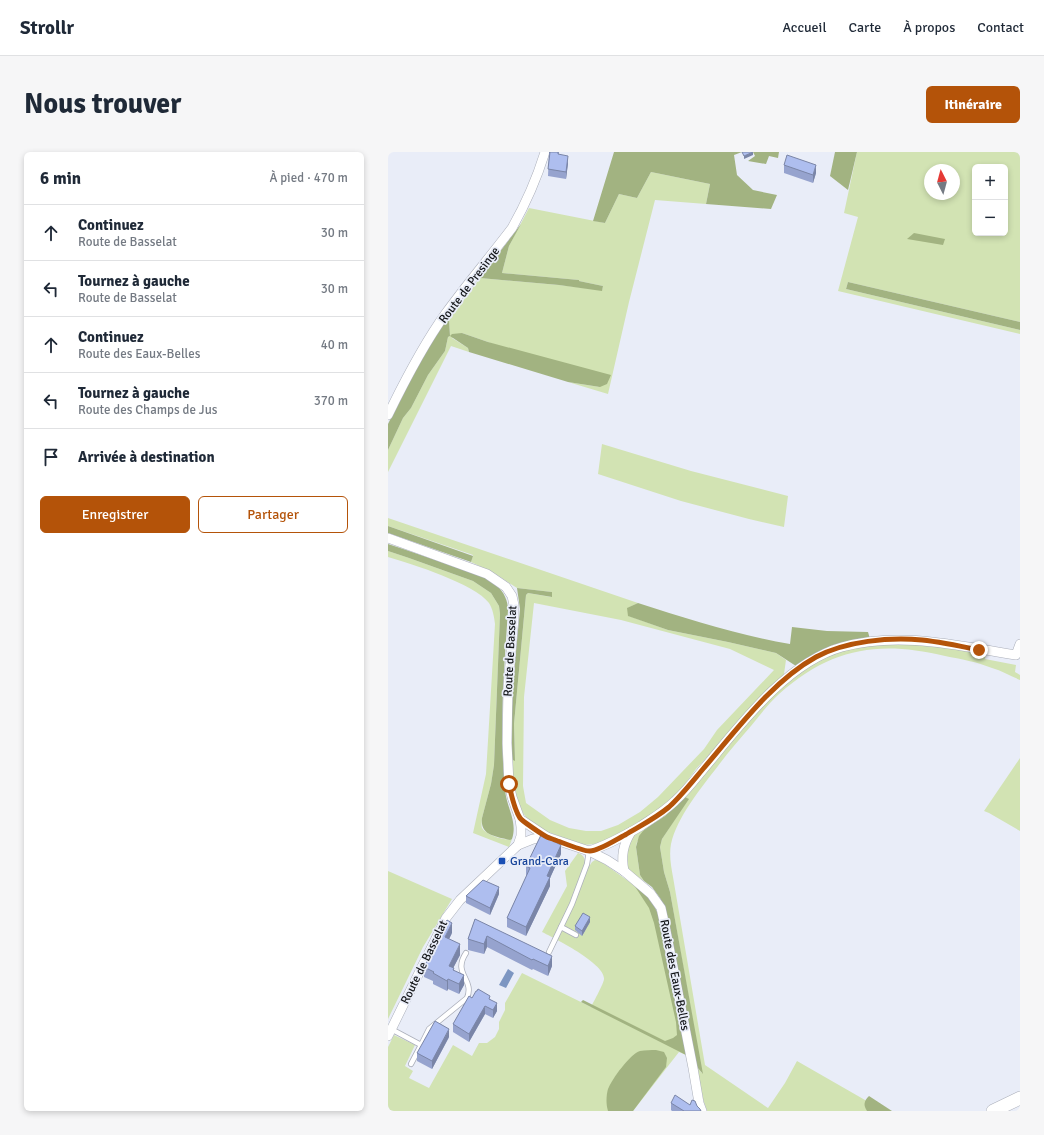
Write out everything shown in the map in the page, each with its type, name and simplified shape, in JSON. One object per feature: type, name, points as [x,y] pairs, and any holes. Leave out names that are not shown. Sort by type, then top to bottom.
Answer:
[{"type":"street","name":"Route de Presinge","points":[[388,415],[432,334],[446,313],[512,228],[526,201],[545,152]]},
{"type":"street","name":"Route de Basselat","points":[[388,538],[487,574],[506,587],[512,596],[514,618],[508,687],[507,742],[509,784],[520,819],[521,836],[518,845],[460,900],[446,918],[390,1032]]},
{"type":"street","points":[[589,852],[610,844],[668,808],[682,794],[735,731],[779,684],[800,667],[824,653],[842,647],[863,643],[907,640],[925,641],[1016,655],[1020,644]]},
{"type":"street","points":[[520,819],[546,837]]},
{"type":"street","points":[[624,871],[622,853],[632,831]]},
{"type":"street","points":[[518,845],[533,839],[546,837]]},
{"type":"street","name":"Route des Eaux-Belles","points":[[546,837],[607,860],[624,871],[651,894],[661,908],[666,926],[699,1102],[702,1111]]},
{"type":"street","points":[[992,1111],[1020,1098]]},
{"type":"lane","points":[[549,952],[588,864],[589,852]]},
{"type":"lane","points":[[561,927],[576,935]]},
{"type":"lane","points":[[411,1064],[429,1029],[467,998],[469,986],[461,969],[461,962],[466,953]]},
{"type":"lane","points":[[390,1032],[421,1045]]},
{"type":"green space","points":[[614,152],[742,152],[734,155],[737,175],[753,190],[777,195],[771,209],[706,204],[710,184],[651,172],[637,198],[619,194],[605,223],[593,221]]},
{"type":"green space","points":[[753,152],[779,152],[778,158],[769,156],[766,164],[748,161],[755,156]]},
{"type":"green space","points":[[835,152],[857,152],[848,190],[830,176]]},
{"type":"green space","points":[[857,152],[1020,152],[1020,322],[848,282],[846,289],[1020,330],[1020,334],[838,291],[858,217],[844,213]]},
{"type":"green space","points":[[651,172],[710,184],[706,204],[655,200],[629,302],[608,394],[568,382],[600,387],[462,333],[452,338],[468,348],[469,352],[451,346],[388,472],[388,450],[403,418],[411,408],[428,375],[445,351],[448,337],[450,336],[449,320],[480,278],[602,290],[603,286],[579,280],[502,273],[509,246],[529,208],[605,223],[619,194],[637,198]]},
{"type":"green space","points":[[521,224],[509,246],[502,273],[579,280],[603,286],[602,291],[559,285],[480,278]]},
{"type":"green space","points":[[914,233],[945,239],[943,245],[907,239]]},
{"type":"green space","points":[[848,282],[1020,322],[1020,330],[846,289]]},
{"type":"green space","points":[[447,319],[449,320],[450,336],[448,337],[445,351],[428,375],[411,408],[403,418],[388,450],[388,424],[418,364]]},
{"type":"green space","points":[[462,333],[488,342],[611,375],[607,384],[600,387],[568,382],[469,352],[468,348],[450,336],[452,334]]},
{"type":"green space","points":[[602,444],[691,471],[788,496],[784,527],[681,501],[598,474]]},
{"type":"green space","points":[[388,518],[638,603],[628,608],[629,616],[668,630],[776,653],[786,660],[784,674],[696,769],[677,795],[664,806],[615,837],[597,844],[583,845],[548,832],[529,821],[523,813],[516,796],[511,759],[515,760],[514,724],[526,595],[528,593],[551,597],[552,592],[517,588],[494,573],[471,562],[473,555],[388,526]],"holes":[[[534,603],[621,620],[730,649],[774,670],[717,730],[704,749],[658,797],[640,812],[618,825],[601,831],[586,831],[569,828],[550,820],[526,803],[523,786],[524,697]]]},
{"type":"green space","points":[[388,526],[473,556],[471,562],[388,533]]},
{"type":"green space","points":[[388,544],[481,576],[497,586],[505,597],[508,610],[502,745],[506,796],[514,826],[512,839],[510,840],[494,836],[486,832],[482,824],[494,765],[500,614],[499,606],[491,593],[473,581],[388,551]]},
{"type":"green space","points":[[388,551],[473,581],[491,593],[499,606],[500,614],[494,765],[491,784],[482,818],[482,828],[487,833],[496,837],[512,839],[509,847],[473,833],[486,774],[495,624],[494,616],[489,603],[482,596],[457,582],[412,564],[388,557]]},
{"type":"green space","points":[[517,588],[552,592],[552,597],[528,593],[526,595],[514,724],[515,761],[511,759],[511,725],[520,609]]},
{"type":"green space","points":[[638,603],[694,621],[790,644],[792,627],[827,631],[868,632],[870,639],[833,645],[809,657],[796,666],[776,653],[668,630],[628,616],[627,608]]},
{"type":"green space","points":[[912,643],[986,654],[985,659],[1016,665],[1015,672],[1020,675],[1020,680],[975,662],[921,651],[898,649],[877,649],[856,652],[817,666],[779,694],[726,756],[697,793],[684,813],[674,834],[670,848],[672,869],[705,1065],[768,1108],[785,1083],[797,1061],[865,1100],[880,1111],[707,1111],[703,1099],[697,1067],[702,1073],[670,892],[664,872],[660,847],[662,839],[688,799],[685,797],[665,816],[651,825],[637,842],[636,847],[640,875],[644,881],[628,870],[625,855],[633,836],[639,830],[662,816],[784,683],[825,656],[859,646]]},
{"type":"green space","points":[[1020,758],[1020,831],[984,811]]},
{"type":"green space","points":[[685,797],[689,799],[662,839],[660,847],[664,872],[670,892],[703,1074],[697,1067],[669,922],[660,898],[640,875],[636,847],[639,836],[643,831],[665,816]]},
{"type":"green space","points":[[578,853],[583,856],[585,863],[590,865],[595,860],[600,861],[634,885],[650,899],[686,1055],[679,1052],[633,1111],[388,1111],[388,1047],[394,1035],[415,1045],[405,1066],[413,1071],[409,1078],[429,1088],[453,1045],[472,1056],[479,1043],[487,1043],[495,1037],[499,1029],[499,1022],[505,1010],[505,1003],[522,973],[591,1007],[604,981],[602,973],[597,966],[578,952],[542,932],[567,886],[565,871]]},
{"type":"green space","points":[[388,871],[452,899],[423,947],[388,1019]]},
{"type":"green space","points":[[634,885],[643,891],[649,898],[659,916],[686,1055],[581,1002],[583,1000],[665,1041],[677,1035],[676,1022],[654,923],[649,908]]},
{"type":"green space","points":[[656,1050],[664,1052],[667,1058],[666,1067],[633,1111],[608,1111],[606,1100],[608,1089],[622,1067],[631,1057],[640,1051]]},
{"type":"green space","points":[[869,1096],[892,1111],[867,1111],[865,1103]]},
{"type":"water","points":[[508,969],[514,973],[506,988],[499,985]]},
{"type":"building","points":[[550,152],[558,152],[558,154],[568,156],[566,172],[548,169]]},
{"type":"building","points":[[742,152],[753,152],[744,156]]},
{"type":"building","points":[[787,155],[816,165],[813,175],[784,165]]},
{"type":"building","points":[[541,835],[561,845],[547,876],[550,877],[526,927],[507,918],[530,868],[526,866]]},
{"type":"building","points":[[483,880],[499,887],[490,908],[466,896]]},
{"type":"building","points":[[583,913],[590,917],[582,931],[575,926]]},
{"type":"building","points":[[475,919],[552,956],[548,966],[533,959],[532,960],[487,936],[484,944],[468,939]]},
{"type":"building","points":[[447,920],[452,923],[445,937],[460,944],[449,966],[454,968],[453,970],[464,975],[459,984],[448,979],[447,981],[424,967]]},
{"type":"building","points":[[478,989],[490,996],[489,999],[497,1003],[493,1010],[485,1006],[469,1034],[453,1024],[469,996],[472,998]]},
{"type":"building","points":[[435,1021],[449,1029],[432,1061],[417,1053]]},
{"type":"building","points":[[675,1095],[690,1105],[692,1100],[695,1101],[701,1111],[684,1111],[671,1103]]},
{"type":"place","name":"Grand-Cara","points":[[502,861]]},
{"type":"route","points":[[509,784],[520,819],[546,837],[589,852],[610,844],[668,808],[771,692],[800,667],[816,657],[842,647],[890,640],[925,641],[979,650]]}]
